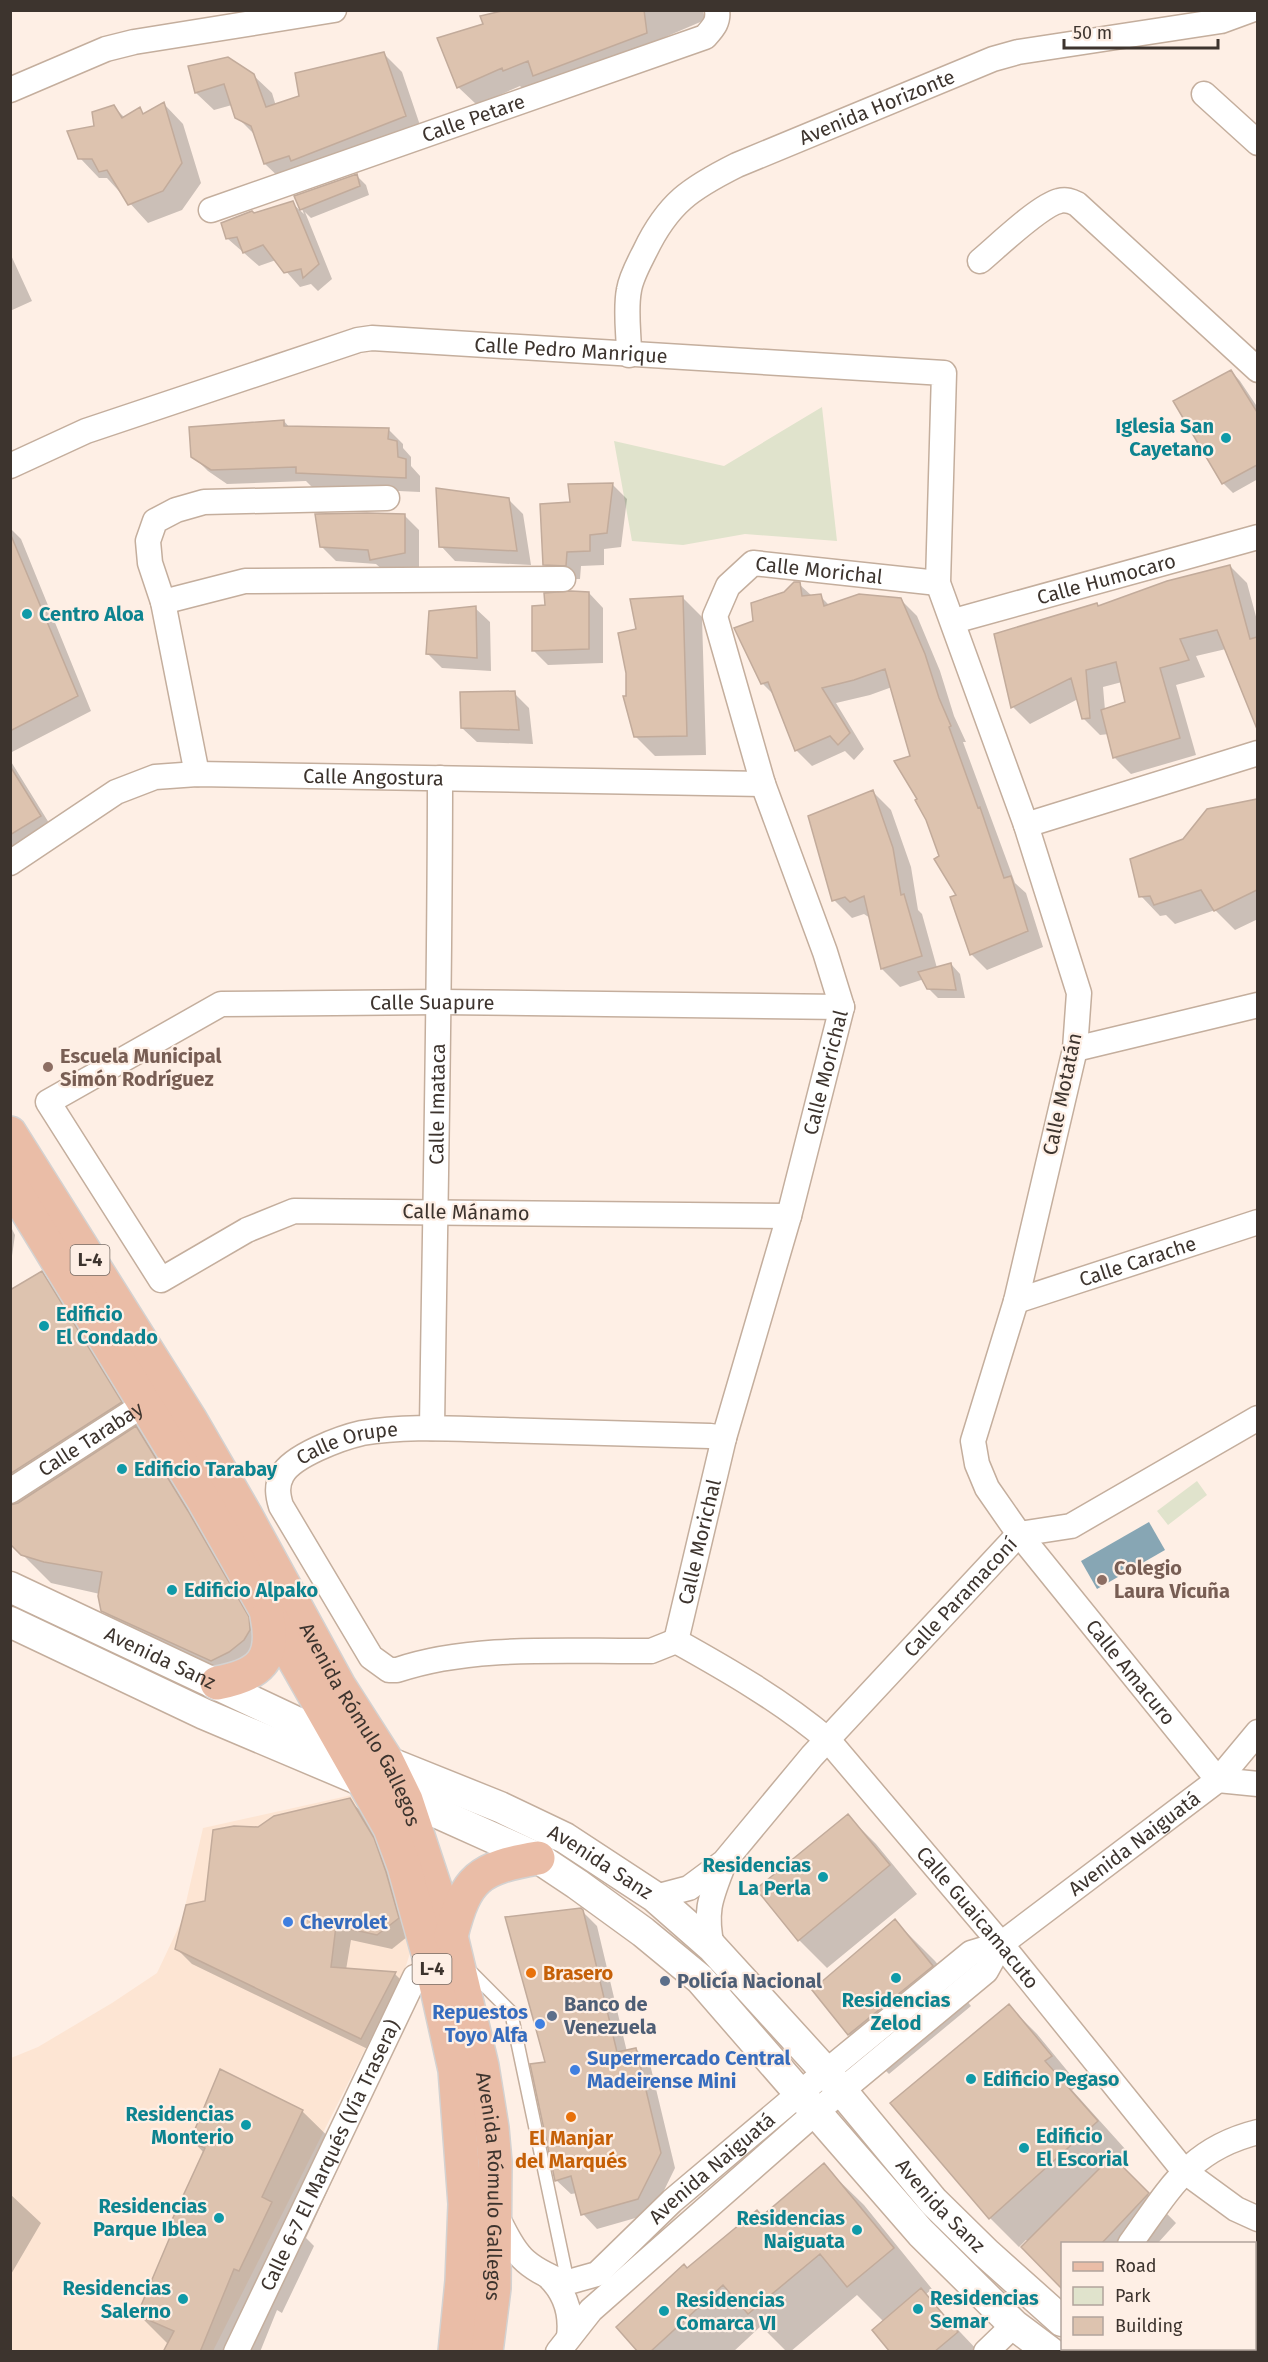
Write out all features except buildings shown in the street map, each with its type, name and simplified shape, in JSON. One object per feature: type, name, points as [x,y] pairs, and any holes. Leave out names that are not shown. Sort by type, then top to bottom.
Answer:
[{"type":"main road","name":"Avenida Rómulo Gallegos","points":[[10,1133],[158,1395],[204,1501],[267,1616],[343,1744],[406,1800],[447,1955],[482,2066],[492,2128],[495,2163],[494,2288],[486,2352]]},
{"type":"main road","name":"Avenida Rómulo Gallegos","points":[[10,1183],[158,1395],[245,1514],[339,1686],[375,1771],[390,1828],[404,1866],[447,1955],[465,2204],[462,2281],[455,2352]]},
{"type":"main road","points":[[217,1683],[231,1681],[246,1674],[265,1660],[270,1647],[271,1635],[267,1616]]},
{"type":"main road","points":[[447,1955],[458,1911],[474,1881],[497,1867],[538,1858]]},
{"type":"street","points":[[10,90],[106,49],[134,42],[334,10]]},
{"type":"street","name":"Calle Petare","points":[[211,210],[705,37],[715,27],[718,18],[717,10]]},
{"type":"street","name":"Avenida Horizonte","points":[[629,355],[629,290],[638,265],[666,214],[692,189],[707,180],[737,165],[993,59],[1018,52],[1221,21],[1251,10]]},
{"type":"street","points":[[1204,94],[1257,143]]},
{"type":"street","points":[[980,261],[1044,208],[1058,201],[1077,204],[1257,370]]},
{"type":"street","name":"Calle Pedro Manrique","points":[[10,466],[86,431],[358,340],[372,338],[944,373],[938,583]]},
{"type":"street","points":[[197,774],[163,602],[150,563],[148,541],[155,521],[176,510],[204,502],[387,498]]},
{"type":"street","name":"Calle Humocaro","points":[[954,621],[1257,537]]},
{"type":"street","name":"Calle Morichal","points":[[676,1641],[724,1438],[789,1216],[842,1007],[825,952],[763,784],[715,616],[728,586],[753,563],[938,583]]},
{"type":"street","points":[[163,602],[245,581],[562,579]]},
{"type":"street","name":"Calle Motatán","points":[[938,583],[954,621],[1026,825],[1078,993],[1076,1049],[1016,1301],[973,1442],[977,1464],[987,1488],[1019,1534]]},
{"type":"street","points":[[1026,825],[1257,753]]},
{"type":"street","name":"Calle Angostura","points":[[10,863],[116,792],[155,777],[197,774],[763,784]]},
{"type":"street","name":"Calle Imataca","points":[[432,1428],[434,1212],[440,1002],[440,778]]},
{"type":"street","name":"Calle Suapure","points":[[161,1280],[48,1102],[221,1004],[440,1002],[842,1007]]},
{"type":"street","points":[[1076,1049],[1257,1005]]},
{"type":"street","name":"Calle Mánamo","points":[[161,1280],[248,1230],[294,1211],[789,1216]]},
{"type":"street","name":"Calle Carache","points":[[1016,1301],[1257,1222]]},
{"type":"street","name":"Calle Tarabay","points":[[10,1491],[158,1395]]},
{"type":"street","name":"Calle Paramaconí","points":[[655,1897],[689,1888],[724,1862],[828,1740],[1019,1534],[1071,1526],[1257,1418]]},
{"type":"street","name":"Calle Orupe","points":[[676,1641],[651,1651],[482,1653],[448,1657],[389,1670],[371,1657],[281,1506],[278,1488],[283,1474],[289,1467],[336,1441],[383,1430],[432,1428],[724,1438]]},
{"type":"street","name":"Calle Amacuro","points":[[1019,1534],[1218,1780]]},
{"type":"street","name":"Avenida Sanz","points":[[10,1587],[343,1744]]},
{"type":"street","name":"Avenida Sanz","points":[[10,1622],[204,1714],[375,1771],[431,1781],[500,1807],[565,1838],[655,1897],[712,1947],[835,2082],[933,2200],[986,2253],[1061,2320]]},
{"type":"street","name":"Calle Guaicamacuto","points":[[676,1641],[716,1663],[809,1724],[828,1740],[1001,1944],[1184,2171],[1236,2210],[1257,2219]]},
{"type":"street","name":"Avenida Naiguatá","points":[[564,2344],[591,2310],[605,2282],[672,2201],[835,2082],[971,1953],[1001,1944],[1218,1780],[1257,1732]]},
{"type":"street","points":[[1218,1780],[1257,1784]]},
{"type":"street","name":"Avenida Sanz","points":[[406,1800],[538,1858],[643,1932],[700,1979],[921,2234],[1014,2325],[1050,2352]]},
{"type":"street","name":"Calle Paramaconí","points":[[712,1947],[707,1915],[724,1862]]},
{"type":"street","name":"Calle 6-7 El Marqués (Vía Trasera)","points":[[236,2352],[415,1977],[447,1955]]},
{"type":"street","points":[[1131,2242],[1184,2171],[1210,2150],[1257,2132]]},
{"type":"street","points":[[494,2211],[513,2249],[524,2261],[558,2280],[555,2283],[568,2304],[572,2319],[564,2344]]},
{"type":"street","name":"Avenida Naiguatá","points":[[558,2280],[605,2282]]},
{"type":"street","points":[[986,2352],[1014,2325]]},
{"type":"lane","points":[[447,1955],[511,2012],[558,2280]]},
{"type":"shaded area","points":[[352,1795],[372,1824],[387,1860],[408,1930],[410,1953],[404,1972],[213,2351],[11,2352],[11,2058],[38,2047],[157,1973],[182,1920],[203,1828]]},
{"type":"green space","points":[[822,407],[837,541],[745,534],[683,545],[632,541],[614,441],[724,466]]},
{"type":"green space","points":[[1197,1481],[1207,1495],[1168,1525],[1157,1511]]},
{"type":"water","points":[[1149,1522],[1165,1550],[1097,1589],[1081,1561]]},
{"type":"place","name":"Iglesia San Cayetano","points":[[1226,438]]},
{"type":"place","name":"Centro Aloa","points":[[27,614]]},
{"type":"place","name":"Escuela Municipal Simón Rodríguez","points":[[48,1067]]},
{"type":"place","name":"Edificio El Condado","points":[[44,1326]]},
{"type":"place","name":"Edificio Tarabay","points":[[122,1469]]},
{"type":"place","name":"Colegio Laura Vicuña","points":[[1102,1580]]},
{"type":"place","name":"Edificio Alpako","points":[[172,1590]]},
{"type":"place","name":"Residencias La Perla","points":[[823,1877]]},
{"type":"place","name":"Chevrolet","points":[[288,1922]]},
{"type":"place","name":"Brasero","points":[[531,1973]]},
{"type":"place","name":"Residencias Zelod","points":[[896,1978]]},
{"type":"place","name":"Policía Nacional","points":[[665,1981]]},
{"type":"place","name":"Banco de Venezuela","points":[[552,2016]]},
{"type":"place","name":"Repuestos Toyo Alfa","points":[[540,2024]]},
{"type":"place","name":"Supermercado Central Madeirense Mini","points":[[575,2070]]},
{"type":"place","name":"Edificio Pegaso","points":[[971,2079]]},
{"type":"place","name":"El Manjar del Marqués","points":[[571,2117]]},
{"type":"place","name":"Residencias Monterio","points":[[246,2125]]},
{"type":"place","name":"Edificio El Escorial","points":[[1024,2148]]},
{"type":"place","name":"Residencias Parque Iblea","points":[[219,2218]]},
{"type":"place","name":"Residencias Naiguata","points":[[857,2230]]},
{"type":"place","name":"Residencias Salerno","points":[[183,2299]]},
{"type":"place","name":"Residencias Semar","points":[[918,2309]]},
{"type":"place","name":"Residencias Comarca VI","points":[[664,2311]]}]
